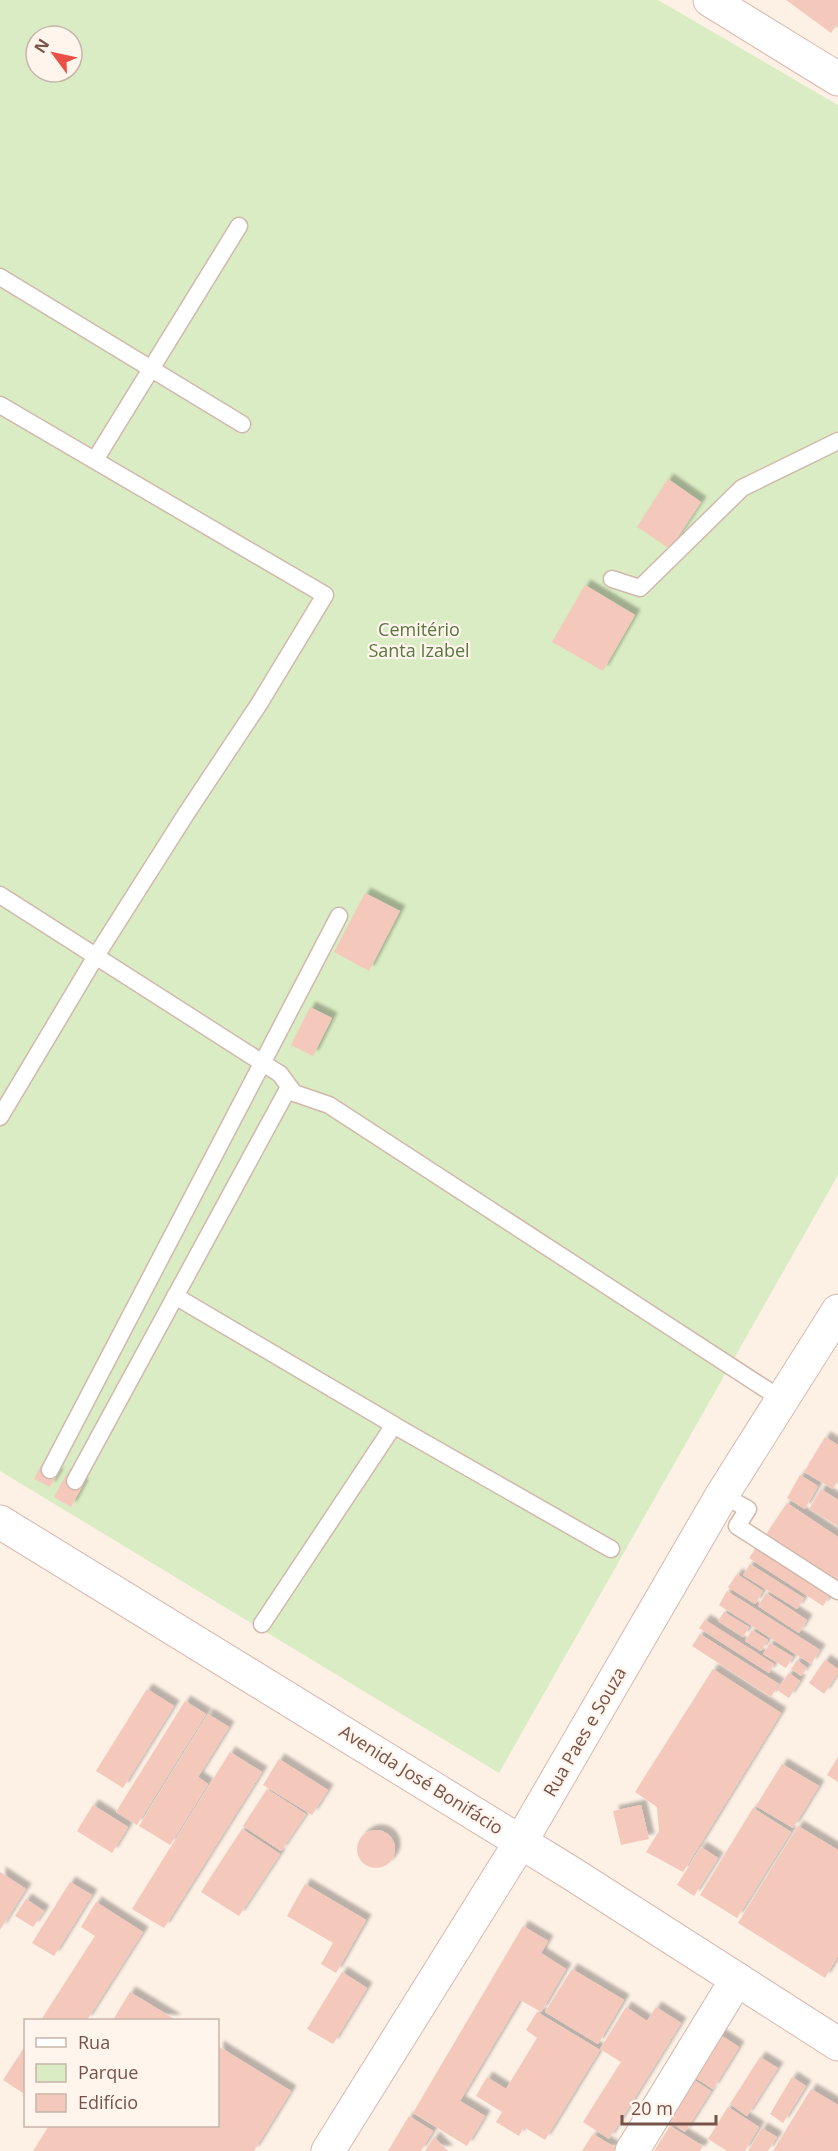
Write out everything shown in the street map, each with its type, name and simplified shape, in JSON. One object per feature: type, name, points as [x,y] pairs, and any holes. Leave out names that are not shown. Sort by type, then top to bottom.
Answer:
[{"type":"main road","points":[[710,0],[834,70]]},
{"type":"main road","name":"Rua Paes e Souza","points":[[328,2151],[520,1843],[722,1496],[838,1311]]},
{"type":"main road","name":"Avenida José Bonifácio","points":[[0,1522],[572,1873],[838,2044]]},
{"type":"main road","points":[[632,2151],[737,1979]]},
{"type":"lane","points":[[95,460],[238,226]]},
{"type":"lane","points":[[0,277],[242,424]]},
{"type":"lane","points":[[0,405],[325,595],[259,704],[96,956],[0,1117]]},
{"type":"lane","points":[[612,579],[640,588],[742,488],[838,441]]},
{"type":"lane","points":[[0,895],[280,1074],[294,1093],[329,1105],[781,1399]]},
{"type":"lane","points":[[50,1470],[339,916]]},
{"type":"lane","points":[[75,1481],[289,1087]]},
{"type":"lane","points":[[176,1296],[390,1423],[611,1549]]},
{"type":"lane","points":[[262,1624],[394,1425],[390,1423]]},
{"type":"lane","points":[[722,1496],[748,1509],[737,1526],[838,1591]]},
{"type":"green space","name":"Cemitério Santa Izabel","points":[[0,0],[658,0],[838,105],[838,1175],[499,1773],[0,1471]]},
{"type":"building","points":[[786,0],[838,0],[838,23],[831,33]]},
{"type":"building","points":[[668,479],[701,502],[670,549],[637,527]]},
{"type":"building","points":[[585,585],[635,615],[603,671],[552,642]]},
{"type":"building","points":[[365,893],[400,911],[369,971],[334,952]]},
{"type":"building","points":[[310,1007],[332,1018],[313,1056],[291,1045]]},
{"type":"building","points":[[825,1437],[838,1445],[838,1480],[833,1489],[804,1472]]},
{"type":"building","points":[[41,1465],[58,1474],[50,1487],[34,1479]]},
{"type":"building","points":[[66,1475],[83,1485],[71,1507],[54,1497]]},
{"type":"building","points":[[800,1475],[818,1486],[805,1509],[787,1498]]},
{"type":"building","points":[[821,1489],[838,1500],[838,1526],[809,1509]]},
{"type":"building","points":[[787,1503],[838,1537],[838,1588],[763,1539]]},
{"type":"building","points":[[759,1543],[833,1590],[823,1606],[749,1558]]},
{"type":"building","points":[[750,1564],[804,1598],[797,1609],[743,1575]]},
{"type":"building","points":[[737,1574],[763,1591],[755,1604],[728,1587]]},
{"type":"building","points":[[727,1591],[820,1650],[811,1664],[719,1605]]},
{"type":"building","points":[[766,1593],[807,1620],[799,1633],[758,1606]]},
{"type":"building","points":[[724,1612],[749,1627],[743,1637],[718,1621]]},
{"type":"building","points":[[705,1620],[774,1664],[769,1673],[699,1628]]},
{"type":"building","points":[[752,1630],[768,1640],[761,1651],[745,1641]]},
{"type":"building","points":[[700,1634],[779,1684],[771,1697],[692,1646]]},
{"type":"building","points":[[770,1643],[793,1657],[786,1668],[763,1654]]},
{"type":"building","points":[[797,1660],[807,1668],[801,1676],[791,1669]]},
{"type":"building","points":[[825,1660],[838,1669],[838,1673],[824,1694],[809,1683]]},
{"type":"building","points":[[713,1669],[781,1713],[683,1872],[646,1852],[659,1831],[657,1807],[635,1792]]},
{"type":"building","points":[[789,1673],[800,1681],[789,1698],[777,1690]]},
{"type":"building","points":[[147,1689],[174,1706],[123,1788],[96,1771]]},
{"type":"building","points":[[185,1701],[206,1714],[137,1825],[116,1812]]},
{"type":"building","points":[[208,1714],[229,1727],[198,1777],[208,1784],[170,1845],[139,1826]]},
{"type":"building","points":[[230,1752],[262,1772],[164,1928],[132,1909]]},
{"type":"building","points":[[838,1757],[838,1782],[827,1775]]},
{"type":"building","points":[[279,1759],[328,1790],[312,1815],[263,1785]]},
{"type":"building","points":[[782,1764],[819,1786],[793,1828],[756,1806]]},
{"type":"building","points":[[267,1789],[306,1814],[281,1851],[243,1826]]},
{"type":"building","points":[[93,1805],[128,1827],[112,1853],[77,1831]]},
{"type":"building","points":[[641,1805],[649,1839],[621,1845],[613,1811]]},
{"type":"building","points":[[753,1808],[791,1832],[737,1918],[700,1895]]},
{"type":"building","points":[[798,1826],[838,1850],[838,1956],[825,1978],[738,1923]]},
{"type":"building","points":[[242,1829],[280,1854],[239,1916],[201,1892]]},
{"type":"building","points":[[376,1830],[390,1835],[395,1849],[390,1863],[376,1868],[362,1863],[357,1849],[362,1835]]},
{"type":"building","points":[[701,1847],[718,1858],[694,1896],[677,1885]]},
{"type":"building","points":[[0,1872],[26,1889],[0,1930]]},
{"type":"building","points":[[70,1882],[92,1895],[54,1956],[32,1943]]},
{"type":"building","points":[[305,1884],[366,1920],[336,1973],[321,1964],[333,1943],[287,1916]]},
{"type":"building","points":[[26,1899],[44,1911],[33,1927],[15,1916]]},
{"type":"building","points":[[96,1902],[143,1932],[88,2019],[42,2019],[95,1936],[81,1927]]},
{"type":"building","points":[[523,1926],[548,1941],[541,1953],[566,1969],[541,2012],[520,2000],[460,2101],[485,2116],[467,2146],[413,2113]]},
{"type":"building","points":[[572,1969],[624,2000],[598,2044],[545,2012]]},
{"type":"building","points":[[342,1972],[367,1988],[333,2044],[307,2029]]},
{"type":"building","points":[[130,1992],[174,2019],[114,2019]]},
{"type":"building","points":[[626,2007],[647,2021],[656,2007],[681,2023],[609,2139],[583,2122],[621,2062],[600,2049]]},
{"type":"building","points":[[537,2012],[600,2050],[545,2140],[524,2127],[519,2136],[496,2122],[502,2112],[476,2096],[487,2077],[506,2089],[537,2038],[526,2030]]},
{"type":"building","points":[[719,2034],[739,2047],[713,2089],[692,2076]]},
{"type":"building","points":[[219,2047],[291,2091],[254,2151],[33,2151],[48,2127],[219,2127]]},
{"type":"building","points":[[24,2048],[24,2094],[3,2080]]},
{"type":"building","points":[[760,2057],[778,2068],[747,2116],[730,2104]]},
{"type":"building","points":[[792,2077],[806,2086],[783,2123],[770,2114]]},
{"type":"building","points":[[691,2078],[711,2091],[685,2132],[665,2119]]},
{"type":"building","points":[[811,2089],[838,2105],[838,2151],[773,2151]]},
{"type":"building","points":[[728,2107],[759,2127],[745,2151],[727,2151],[708,2139]]},
{"type":"building","points":[[409,2116],[433,2131],[421,2151],[388,2151]]},
{"type":"building","points":[[670,2126],[703,2146],[700,2151],[654,2151]]},
{"type":"building","points":[[762,2128],[777,2137],[768,2151],[748,2151]]},
{"type":"building","points":[[593,2134],[616,2148],[614,2151],[582,2151]]},
{"type":"building","points":[[434,2137],[448,2151],[425,2151]]}]
